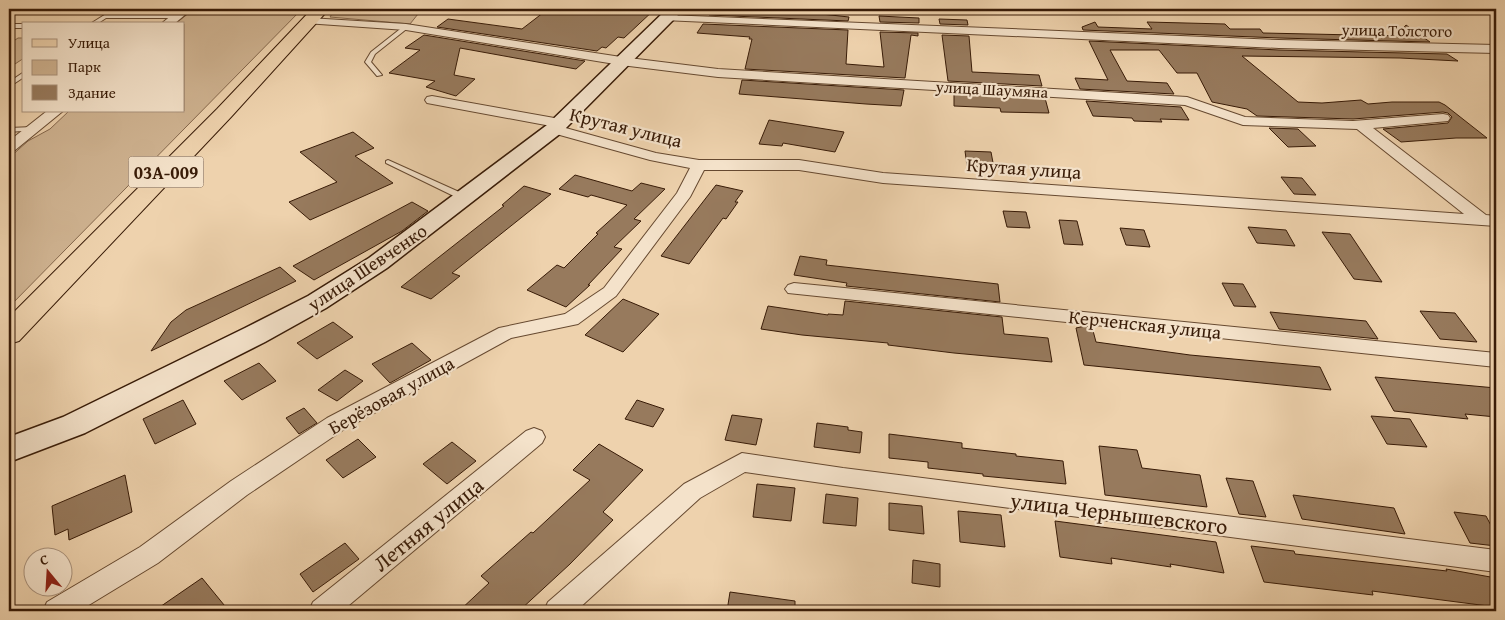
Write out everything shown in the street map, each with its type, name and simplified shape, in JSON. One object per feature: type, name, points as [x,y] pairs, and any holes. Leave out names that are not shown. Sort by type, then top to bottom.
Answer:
[{"type":"main road","name":"улица Шевченко","points":[[9,450],[74,425],[317,302],[378,263],[466,198],[557,126],[621,61],[672,13]]},
{"type":"main road","name":"03А-009","points":[[9,334],[315,15]]},
{"type":"street","points":[[169,22],[181,12]]},
{"type":"street","name":"улица Толстого","points":[[672,13],[1279,44],[1496,49]]},
{"type":"street","name":"улица Шаумяна","points":[[315,15],[406,27],[621,61],[718,73],[1187,101],[1243,121],[1360,124],[1443,118]]},
{"type":"street","points":[[432,100],[557,126]]},
{"type":"street","points":[[9,148],[55,112]]},
{"type":"street","points":[[1360,124],[1489,220]]},
{"type":"street","name":"Крутая улица","points":[[557,126],[654,157],[699,165],[799,165],[883,178],[1489,220]]},
{"type":"street","name":"Берёзовая улица","points":[[56,611],[149,555],[239,488],[335,424],[506,334],[571,319],[602,298],[610,292],[684,194],[699,165]]},
{"type":"street","name":"Керченская улица","points":[[794,289],[1496,360]]},
{"type":"street","name":"Летняя улица","points":[[322,611],[534,437]]},
{"type":"street","name":"улица Чернышевского","points":[[557,611],[692,491],[742,462],[1496,561]]},
{"type":"lane","points":[[97,22],[117,9]]},
{"type":"lane","points":[[106,17],[181,12]]},
{"type":"lane","points":[[9,26],[22,26]]},
{"type":"lane","points":[[379,75],[368,62],[372,53],[406,27]]},
{"type":"lane","points":[[9,85],[22,75]]},
{"type":"lane","points":[[9,130],[33,129]]},
{"type":"lane","points":[[388,162],[466,198]]},
{"type":"green space","points":[[194,9],[302,9],[9,307],[9,158],[28,141],[50,129],[68,112],[185,112],[185,22],[178,22]]},
{"type":"green space","points":[[335,9],[422,9],[410,24],[330,17]]},
{"type":"green space","points":[[18,38],[22,38],[22,59],[9,68],[9,44]]},
{"type":"building","points":[[548,9],[655,9],[624,38],[618,37],[606,48],[602,47],[597,51],[437,27],[448,19],[522,29]]},
{"type":"building","points":[[795,9],[794,11],[849,17],[848,21],[709,15],[712,10]]},
{"type":"building","points":[[879,16],[919,18],[919,23],[880,22]]},
{"type":"building","points":[[939,19],[967,20],[968,25],[940,24]]},
{"type":"building","points":[[1095,22],[1098,27],[1152,29],[1147,22],[1225,24],[1230,29],[1260,29],[1263,33],[1403,36],[1400,32],[1406,25],[1430,42],[1083,30],[1082,27]]},
{"type":"building","points":[[703,24],[848,30],[846,64],[884,67],[880,32],[918,33],[918,36],[911,35],[905,78],[745,69],[752,39],[749,39],[750,37],[697,33]]},
{"type":"building","points":[[424,35],[585,61],[576,69],[460,48],[454,75],[475,79],[456,96],[426,87],[435,81],[389,73],[420,50],[405,48]]},
{"type":"building","points":[[942,35],[969,36],[972,72],[1039,75],[1042,86],[948,81]]},
{"type":"building","points":[[1089,41],[1279,50],[1447,54],[1458,61],[1400,58],[1242,56],[1298,102],[1322,103],[1361,100],[1368,104],[1439,102],[1487,138],[1401,142],[1383,129],[1448,123],[1452,117],[1448,113],[1443,112],[1353,119],[1257,116],[1247,109],[1212,102],[1197,73],[1177,73],[1159,50],[1110,50],[1127,81],[1167,83],[1174,94],[1080,89],[1075,78],[1108,80]]},
{"type":"building","points":[[742,80],[904,90],[901,106],[866,104],[739,94]]},
{"type":"building","points":[[954,93],[1045,98],[1049,113],[1001,112],[1000,108],[954,106]]},
{"type":"building","points":[[1086,101],[1181,107],[1189,120],[1160,119],[1162,122],[1134,121],[1132,118],[1093,116]]},
{"type":"building","points":[[769,120],[844,132],[835,152],[783,143],[782,146],[759,144]]},
{"type":"building","points":[[1269,128],[1298,129],[1316,146],[1288,147]]},
{"type":"building","points":[[353,132],[374,148],[355,156],[393,183],[310,220],[289,202],[337,182],[300,152]]},
{"type":"building","points":[[965,151],[991,152],[994,168],[967,166]]},
{"type":"building","points":[[575,175],[632,191],[641,183],[665,189],[634,219],[641,221],[614,247],[622,249],[588,285],[590,285],[566,307],[527,290],[557,265],[564,268],[598,234],[596,233],[627,205],[559,189]]},
{"type":"building","points":[[1281,177],[1302,178],[1316,195],[1294,194]]},
{"type":"building","points":[[716,185],[743,191],[726,219],[723,218],[689,264],[661,256]]},
{"type":"building","points":[[524,186],[551,194],[452,273],[460,276],[431,299],[401,287],[504,206],[502,205]]},
{"type":"building","points":[[412,202],[428,211],[402,231],[314,280],[293,266]]},
{"type":"building","points":[[1003,211],[1026,212],[1030,228],[1007,227]]},
{"type":"building","points":[[1059,220],[1077,221],[1083,245],[1064,244]]},
{"type":"building","points":[[1248,227],[1286,230],[1295,246],[1257,243]]},
{"type":"building","points":[[1120,228],[1144,230],[1150,247],[1126,245]]},
{"type":"building","points":[[1322,232],[1350,234],[1382,282],[1354,279]]},
{"type":"building","points":[[800,256],[827,260],[826,265],[998,284],[1000,302],[846,286],[847,283],[794,275]]},
{"type":"building","points":[[280,267],[296,281],[151,351],[171,322],[186,310]]},
{"type":"building","points":[[1222,283],[1243,284],[1256,307],[1234,306]]},
{"type":"building","points":[[623,299],[659,314],[623,352],[585,335]]},
{"type":"building","points":[[845,301],[1002,317],[1004,334],[1048,338],[1052,362],[954,353],[888,345],[888,343],[761,329],[768,306],[828,315],[843,315]]},
{"type":"building","points":[[1420,311],[1455,313],[1477,342],[1440,339]]},
{"type":"building","points":[[1270,312],[1366,321],[1378,339],[1279,329]]},
{"type":"building","points":[[333,322],[353,337],[317,359],[297,343]]},
{"type":"building","points":[[1092,327],[1096,342],[1190,355],[1320,367],[1331,390],[1084,365],[1076,328]]},
{"type":"building","points":[[412,343],[431,360],[390,383],[372,364]]},
{"type":"building","points":[[259,363],[276,381],[242,400],[224,381]]},
{"type":"building","points":[[345,370],[363,381],[337,401],[318,390]]},
{"type":"building","points":[[1375,377],[1496,388],[1496,417],[1465,414],[1468,419],[1394,411]]},
{"type":"building","points":[[183,400],[196,424],[155,444],[143,419]]},
{"type":"building","points":[[637,400],[664,409],[653,427],[625,419]]},
{"type":"building","points":[[304,408],[317,423],[299,434],[286,418]]},
{"type":"building","points":[[732,415],[762,419],[756,445],[725,440]]},
{"type":"building","points":[[1371,416],[1410,419],[1427,447],[1387,444]]},
{"type":"building","points":[[817,423],[848,427],[848,430],[862,432],[860,453],[814,447]]},
{"type":"building","points":[[889,434],[962,443],[962,448],[1063,461],[1066,484],[983,476],[983,474],[928,468],[928,462],[889,458]]},
{"type":"building","points":[[358,439],[376,457],[343,478],[326,460]]},
{"type":"building","points":[[452,442],[476,461],[447,484],[423,464]]},
{"type":"building","points":[[599,444],[643,470],[603,512],[613,520],[570,564],[519,611],[459,611],[489,583],[481,576],[531,532],[533,533],[590,480],[573,470]]},
{"type":"building","points":[[1099,446],[1137,450],[1142,468],[1200,475],[1207,507],[1105,495]]},
{"type":"building","points":[[125,475],[132,512],[69,540],[68,529],[55,535],[52,506]]},
{"type":"building","points":[[1226,478],[1253,481],[1266,517],[1239,514]]},
{"type":"building","points":[[757,484],[795,488],[791,521],[753,517]]},
{"type":"building","points":[[826,494],[858,498],[856,526],[823,523]]},
{"type":"building","points":[[1293,495],[1394,508],[1405,534],[1302,519]]},
{"type":"building","points":[[889,503],[922,506],[924,534],[889,530]]},
{"type":"building","points":[[958,511],[1001,515],[1005,547],[960,542]]},
{"type":"building","points":[[1454,512],[1486,516],[1496,535],[1496,546],[1470,543]]},
{"type":"building","points":[[1055,521],[1216,542],[1224,573],[1170,564],[1171,567],[1111,558],[1112,564],[1060,557]]},
{"type":"building","points":[[345,543],[359,559],[313,592],[300,574]]},
{"type":"building","points":[[1251,546],[1294,551],[1295,554],[1447,571],[1446,569],[1496,578],[1496,607],[1372,591],[1373,595],[1264,582]]},
{"type":"building","points":[[913,560],[940,564],[940,587],[912,583]]},
{"type":"building","points":[[202,578],[229,611],[154,611]]},
{"type":"building","points":[[730,592],[795,601],[795,611],[727,611]]}]
